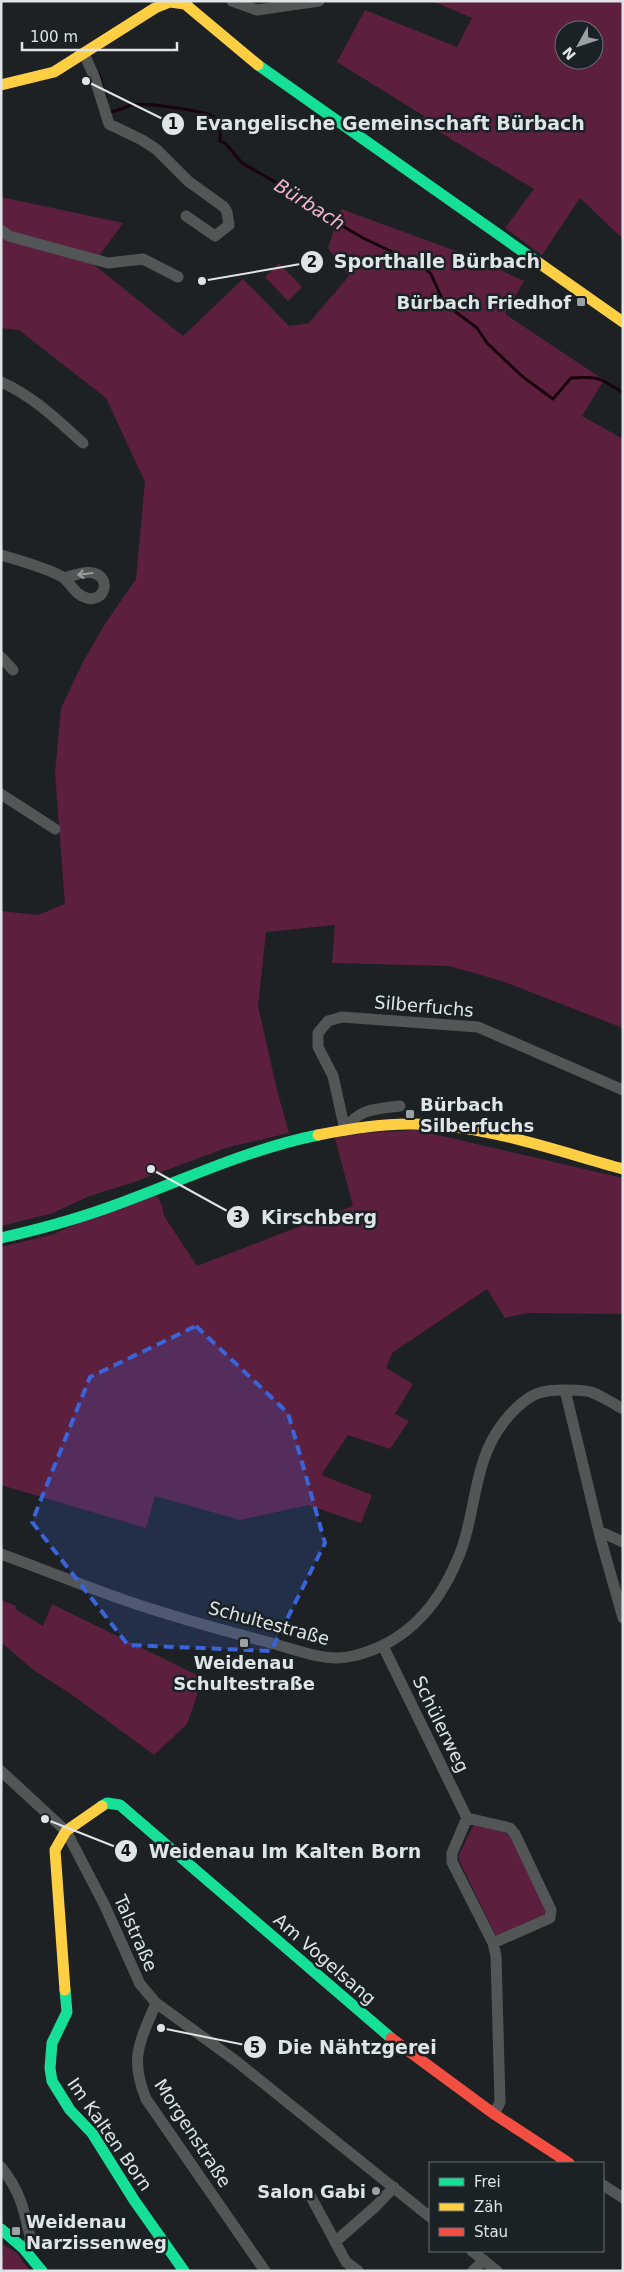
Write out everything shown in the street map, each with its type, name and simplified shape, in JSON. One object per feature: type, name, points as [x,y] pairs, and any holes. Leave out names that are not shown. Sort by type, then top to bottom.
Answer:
[{"type":"street","points":[[232,1],[257,10],[319,1]]},
{"type":"street","points":[[1,85],[54,72],[155,8],[170,2],[186,3],[227,42],[275,79],[623,322]]},
{"type":"street","points":[[84,54],[94,76],[109,124],[156,149],[188,180],[224,207],[227,212],[228,225],[216,236],[186,216]]},
{"type":"street","points":[[1,230],[9,236],[108,263],[143,259],[178,277]]},
{"type":"street","points":[[1,382],[17,389],[48,412],[83,443]]},
{"type":"street","points":[[1,555],[64,578]]},
{"type":"street","points":[[1,657],[13,670]]},
{"type":"street","points":[[1,794],[54,829]]},
{"type":"street","name":"Silberfuchs","points":[[345,1130],[333,1076],[318,1047],[318,1033],[328,1021],[342,1017],[478,1027],[623,1090]]},
{"type":"street","points":[[345,1130],[352,1118],[361,1113],[400,1106]]},
{"type":"street","points":[[1,1238],[61,1224],[108,1208],[258,1150],[312,1136],[345,1130],[406,1124],[450,1127],[510,1140],[623,1169]]},
{"type":"street","name":"Schultestraße","points":[[1,1554],[133,1603],[328,1658],[351,1656],[383,1646],[398,1638],[417,1623],[428,1610],[452,1571],[463,1546],[484,1458],[502,1425],[516,1408],[533,1395],[548,1390],[565,1390],[590,1392],[623,1409]]},
{"type":"street","points":[[565,1390],[599,1531],[623,1618]]},
{"type":"street","points":[[599,1531],[623,1542]]},
{"type":"street","name":"Schülerweg","points":[[383,1646],[467,1818]]},
{"type":"street","name":"Talstraße","points":[[1,1771],[66,1831],[104,1904],[140,1984],[156,2003],[236,2061],[429,2216]]},
{"type":"street","name":"Am Vogelsang","points":[[66,1831],[108,1803],[120,1805],[383,2032],[494,2114],[567,2162]]},
{"type":"street","points":[[493,1943],[550,1918],[551,1910],[515,1834],[510,1828],[467,1818],[452,1853],[452,1862],[493,1943],[496,1956],[500,2102],[494,2114]]},
{"type":"street","name":"Im Kalten Born","points":[[66,1831],[55,1850],[68,2012],[52,2043],[50,2068],[52,2081],[70,2110],[92,2133],[134,2200],[184,2271]]},
{"type":"street","name":"Morgenstraße","points":[[156,2003],[138,2048],[136,2064],[138,2079],[146,2099],[265,2271]]},
{"type":"street","points":[[1,2167],[14,2183],[23,2206],[31,2241],[23,2248]]},
{"type":"street","points":[[604,2186],[623,2198]]},
{"type":"street","points":[[335,2242],[376,2206],[394,2187]]},
{"type":"street","points":[[311,2197],[346,2262],[358,2271]]},
{"type":"street","points":[[1,2229],[23,2248],[42,2271]]},
{"type":"street","points":[[473,2252],[497,2271]]},
{"type":"street","points":[[473,2271],[484,2260]]},
{"type":"highlighted area","points":[[196,1326],[288,1413],[325,1543],[271,1651],[128,1645],[32,1522],[90,1377]]},
{"type":"shaded area","points":[[432,1],[623,1],[623,239],[580,198],[542,255],[505,228],[534,189],[421,121],[424,116],[337,62],[365,10],[457,47],[472,18]]},
{"type":"shaded area","points":[[1,197],[123,223],[93,264],[183,336],[243,279],[289,326],[309,323],[349,276],[328,248],[341,209],[467,255],[524,281],[505,314],[604,380],[582,416],[623,439],[623,1028],[502,981],[449,966],[332,963],[335,925],[266,932],[258,1006],[289,1133],[229,1147],[87,1197],[53,1213],[1,1226],[1,911],[38,915],[65,904],[55,773],[61,708],[84,660],[105,624],[136,579],[145,482],[106,398],[19,330],[1,328]]},
{"type":"shaded area","points":[[279,263],[302,287],[288,301],[265,277]]},
{"type":"shaded area","points":[[416,1130],[623,1178],[623,1314],[527,1313],[505,1318],[487,1289],[392,1353],[386,1368],[413,1384],[395,1414],[409,1421],[390,1449],[348,1435],[321,1475],[372,1495],[361,1523],[308,1505],[240,1520],[155,1496],[146,1528],[1,1485],[1,1247],[54,1234],[88,1218],[156,1193],[164,1216],[197,1266],[353,1206],[335,1138],[365,1133]]},
{"type":"shaded area","points":[[1,1600],[16,1606],[15,1609],[43,1626],[52,1604],[203,1678],[187,1724],[154,1755],[71,1694],[32,1669],[1,1642]]},
{"type":"shaded area","points":[[474,1824],[506,1833],[511,1837],[547,1910],[546,1914],[496,1936],[459,1860],[459,1855]]},
{"type":"shaded area","points":[[3,2244],[16,2252],[30,2271],[1,2271]]},
{"type":"waterway","name":"Bürbach","points":[[99,74],[106,97]]},
{"type":"waterway","name":"Bürbach","points":[[109,110],[110,112],[116,111],[139,104],[186,110],[213,116],[220,129],[220,141],[226,144],[242,163],[303,198],[334,221],[363,238],[424,267],[431,274],[444,303],[477,328],[487,343],[523,377],[553,399],[571,378],[588,377],[599,379],[623,393]]},
{"type":"traffic: fast","points":[[258,65],[539,263]]},
{"type":"traffic: fast","points":[[1,1238],[91,1213],[236,1158],[290,1141],[318,1135]]},
{"type":"traffic: fast","points":[[102,1806],[107,1803],[120,1805],[391,2038]]},
{"type":"traffic: fast","points":[[65,1990],[67,2012],[52,2043],[50,2068],[52,2081],[70,2110],[92,2133],[134,2200],[184,2271]]},
{"type":"traffic: fast","points":[[1,2229],[23,2248],[42,2271]]},
{"type":"traffic: slow","points":[[1,85],[54,72],[155,8],[170,2],[185,4],[258,65]]},
{"type":"traffic: slow","points":[[539,263],[623,322]]},
{"type":"traffic: slow","points":[[318,1135],[386,1125],[435,1125],[463,1128],[517,1139],[623,1169]]},
{"type":"traffic: slow","points":[[65,1990],[55,1850],[66,1831],[102,1806]]},
{"type":"traffic: jam","points":[[391,2038],[494,2114],[567,2162]]},
{"type":"place","name":"Evangelische Gemeinschaft Bürbach","points":[[86,81]]},
{"type":"place","name":"Sporthalle Bürbach","points":[[202,281]]},
{"type":"place","name":"Bürbach Friedhof","points":[[581,302]]},
{"type":"place","name":"Bürbach Silberfuchs","points":[[410,1114]]},
{"type":"place","name":"Kirschberg","points":[[151,1169]]},
{"type":"place","name":"Weidenau Schultestraße","points":[[244,1643]]},
{"type":"place","name":"Weidenau Im Kalten Born","points":[[45,1819]]},
{"type":"place","name":"Die Nähtzgerei","points":[[161,2028]]},
{"type":"place","name":"Salon Gabi","points":[[376,2191]]},
{"type":"place","name":"Weidenau Narzissenweg","points":[[16,2231]]}]
